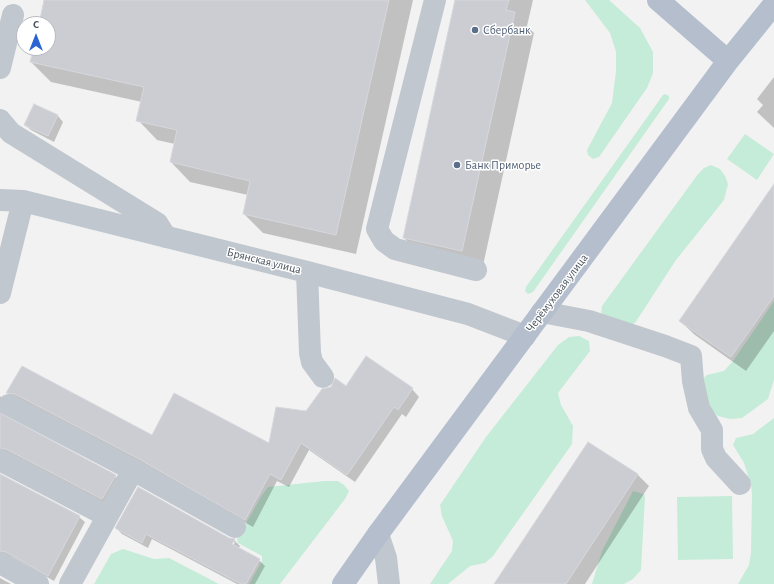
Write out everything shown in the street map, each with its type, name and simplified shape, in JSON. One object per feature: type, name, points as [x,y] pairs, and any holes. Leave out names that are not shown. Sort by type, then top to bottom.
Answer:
[{"type":"main road","points":[[658,0],[728,61]]},
{"type":"main road","name":"Черёмуховая улица","points":[[343,584],[378,534],[728,61],[774,4]]},
{"type":"street","points":[[435,0],[377,229],[384,241],[395,249],[476,270]]},
{"type":"street","points":[[0,68],[13,15]]},
{"type":"street","points":[[0,120],[11,133],[157,223],[167,238]]},
{"type":"street","name":"Брянская улица","points":[[0,200],[23,201],[307,272],[468,314],[525,336]]},
{"type":"street","points":[[0,293],[23,201]]},
{"type":"street","points":[[307,272],[310,353],[312,362],[323,377]]},
{"type":"street","points":[[542,312],[589,321],[691,356],[693,381],[699,408],[712,430],[712,449],[716,458],[740,484]]},
{"type":"street","points":[[9,405],[133,470],[235,527]]},
{"type":"street","points":[[0,460],[107,516]]},
{"type":"street","points":[[70,584],[133,470]]},
{"type":"street","points":[[378,534],[386,558],[389,584]]},
{"type":"street","points":[[0,563],[38,584]]},
{"type":"green space","points":[[585,0],[609,0],[640,28],[653,52],[653,73],[647,88],[599,157],[593,159],[588,155],[587,150],[612,103],[616,71],[616,52],[610,33]]},
{"type":"green space","points":[[665,94],[669,96],[669,99],[533,292],[528,294],[525,291],[526,287]]},
{"type":"green space","points":[[745,134],[774,154],[757,180],[727,159]]},
{"type":"green space","points":[[711,165],[720,169],[728,184],[724,200],[676,260],[635,323],[626,326],[601,314],[602,306],[698,174],[704,168]]},
{"type":"green space","points":[[774,301],[774,380],[768,399],[742,418],[730,419],[718,416],[702,406],[697,384],[707,375],[724,371],[733,361]]},
{"type":"green space","points":[[579,336],[589,341],[590,351],[558,393],[561,405],[573,426],[572,444],[493,556],[485,563],[470,566],[448,584],[430,584],[452,551],[453,541],[442,516],[440,505],[486,437],[558,345],[569,337]]},
{"type":"green space","points":[[774,418],[774,584],[738,584],[749,565],[751,553],[752,494],[751,485],[744,463],[733,445],[736,438],[753,434]]},
{"type":"green space","points":[[338,481],[344,485],[349,491],[345,499],[280,584],[249,584],[262,561],[262,556],[238,543],[237,539],[262,495],[268,487]]},
{"type":"green space","points":[[633,491],[644,494],[645,497],[641,570],[633,579],[624,584],[592,584],[602,551]]},
{"type":"green space","points":[[732,496],[733,559],[678,560],[677,497]]},
{"type":"green space","points":[[123,549],[154,559],[169,558],[219,584],[94,584],[111,554]]},
{"type":"building","points":[[44,0],[389,0],[336,235],[243,214],[250,181],[170,162],[177,130],[136,121],[144,87],[30,62],[32,56],[56,56],[56,16],[41,16]]},
{"type":"building","points":[[455,0],[509,0],[506,10],[515,12],[462,251],[403,238]]},
{"type":"building","points":[[34,104],[58,115],[48,136],[24,125]]},
{"type":"building","points":[[774,184],[774,296],[731,357],[679,321]]},
{"type":"building","points":[[366,356],[413,388],[398,410],[394,407],[347,475],[301,443],[281,480],[270,474],[245,520],[139,459],[15,394],[6,393],[22,366],[152,435],[174,393],[269,443],[276,407],[306,411],[322,389],[331,387],[335,378],[346,386]]},
{"type":"building","points":[[0,413],[116,475],[102,499],[6,449],[0,448]]},
{"type":"building","points":[[588,442],[638,474],[566,584],[494,584]]},
{"type":"building","points":[[0,474],[80,516],[48,576],[6,552],[0,551]]},
{"type":"building","points":[[138,487],[229,538],[235,539],[232,544],[260,559],[246,584],[241,584],[146,534],[142,543],[115,528]]},
{"type":"place","name":"Сбербанк","points":[[475,30]]},
{"type":"place","name":"Банк Приморье","points":[[457,165]]}]
